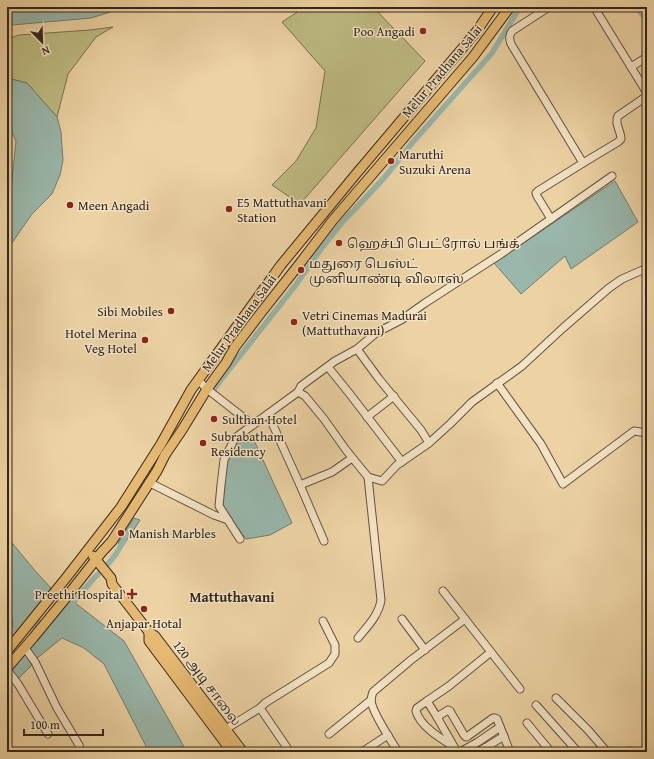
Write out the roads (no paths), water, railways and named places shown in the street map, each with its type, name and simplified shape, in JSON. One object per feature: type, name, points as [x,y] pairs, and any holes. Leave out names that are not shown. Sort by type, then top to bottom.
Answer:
[{"type":"main road","name":"Melur Pradhana Salai","points":[[7,650],[86,553],[121,507],[161,444],[191,390],[287,259],[361,168],[476,32],[493,7]]},
{"type":"main road","name":"Melur Pradhana Salai","points":[[8,665],[26,649],[33,638],[61,604],[99,569],[112,541],[150,483],[165,455],[207,389],[260,314],[333,220],[473,57],[510,7]]},
{"type":"main road","name":"120 அடி சாலை","points":[[86,553],[99,569],[111,578],[112,584],[149,632],[155,636],[243,752]]},
{"type":"main road","name":"120 அடி சாலை","points":[[149,632],[149,641],[232,752]]},
{"type":"street","points":[[549,7],[512,31],[509,35],[509,39],[583,163]]},
{"type":"street","points":[[594,7],[647,93]]},
{"type":"street","points":[[631,67],[647,57]]},
{"type":"street","points":[[551,219],[536,193],[618,142],[621,139],[621,135],[616,119],[618,116],[647,96]]},
{"type":"street","points":[[240,539],[219,506],[224,460],[236,438],[298,392],[301,386],[335,361],[357,349],[376,333],[401,320],[508,249],[612,176]]},
{"type":"street","points":[[368,478],[382,481],[402,462],[429,443],[472,402],[522,366],[609,288],[622,279],[647,268]]},
{"type":"street","points":[[357,349],[379,379],[421,430],[429,443]]},
{"type":"street","points":[[328,367],[350,393],[402,462]]},
{"type":"street","points":[[198,380],[252,425]]},
{"type":"street","points":[[498,383],[541,444],[563,484],[634,431],[647,433]]},
{"type":"street","points":[[298,392],[305,396],[324,419],[368,478],[381,600],[380,607],[376,615],[358,638]]},
{"type":"street","points":[[367,417],[394,396]]},
{"type":"street","points":[[268,414],[324,541]]},
{"type":"street","points":[[300,485],[332,472],[352,458]]},
{"type":"street","points":[[150,483],[214,515],[229,520]]},
{"type":"street","points":[[443,591],[520,689]]},
{"type":"street","points":[[402,618],[425,650]]},
{"type":"street","points":[[329,734],[370,700],[373,692],[465,620]]},
{"type":"street","points":[[226,729],[329,663],[335,654],[335,645],[323,621]]},
{"type":"street","points":[[26,649],[35,662],[57,708],[79,745],[80,749],[78,752]]},
{"type":"street","points":[[457,750],[435,735],[421,721],[416,711],[417,708],[449,686],[492,652]]},
{"type":"street","points":[[8,665],[48,734]]},
{"type":"street","points":[[556,698],[588,730],[607,752]]},
{"type":"street","points":[[370,700],[373,709],[398,752]]},
{"type":"street","points":[[427,701],[457,750]]},
{"type":"street","points":[[536,705],[578,752]]},
{"type":"street","points":[[260,708],[290,752]]},
{"type":"street","points":[[437,717],[448,710],[450,711],[466,737],[495,718],[510,752]]},
{"type":"street","points":[[527,723],[550,752]]},
{"type":"street","points":[[457,750],[478,742],[500,727]]},
{"type":"street","points":[[362,752],[388,735]]},
{"type":"street","points":[[476,752],[504,736]]},
{"type":"street","points":[[625,752],[632,752]]},
{"type":"waterway","points":[[213,391],[295,286],[344,220],[384,178],[413,142],[492,53],[520,7]]},
{"type":"waterway","points":[[636,7],[647,20]]},
{"type":"waterway","points":[[69,607],[108,564],[124,540]]},
{"type":"waterway","points":[[23,624],[54,625],[61,628]]},
{"type":"place","name":"Poo Angadi","points":[[423,31]]},
{"type":"place","name":"Maruthi Suzuki Arena","points":[[391,161]]},
{"type":"place","name":"Meen Angadi","points":[[70,205]]},
{"type":"place","name":"E5 Mattuthavani Station","points":[[229,209]]},
{"type":"place","name":"ஹெச்பி பெட்ரோல் பங்க்","points":[[339,243]]},
{"type":"place","name":"மதுரை பெஸ்ட் முனியாண்டி விலாஸ்","points":[[301,270]]},
{"type":"place","name":"Sibi Mobiles","points":[[171,311]]},
{"type":"place","name":"Vetri Cinemas Madurai (Mattuthavani)","points":[[294,322]]},
{"type":"place","name":"Hotel Merina Veg Hotel","points":[[145,340]]},
{"type":"place","name":"Sulthan Hotel","points":[[214,419]]},
{"type":"place","name":"Subrabatham Residency","points":[[203,443]]},
{"type":"place","name":"Manish Marbles","points":[[121,533]]},
{"type":"place","name":"Preethi Hospital","points":[[132,594]]},
{"type":"place","name":"Anjapar Hotal","points":[[144,609]]},
{"type":"district","name":"Mattuthavani","points":[[232,597]]}]
